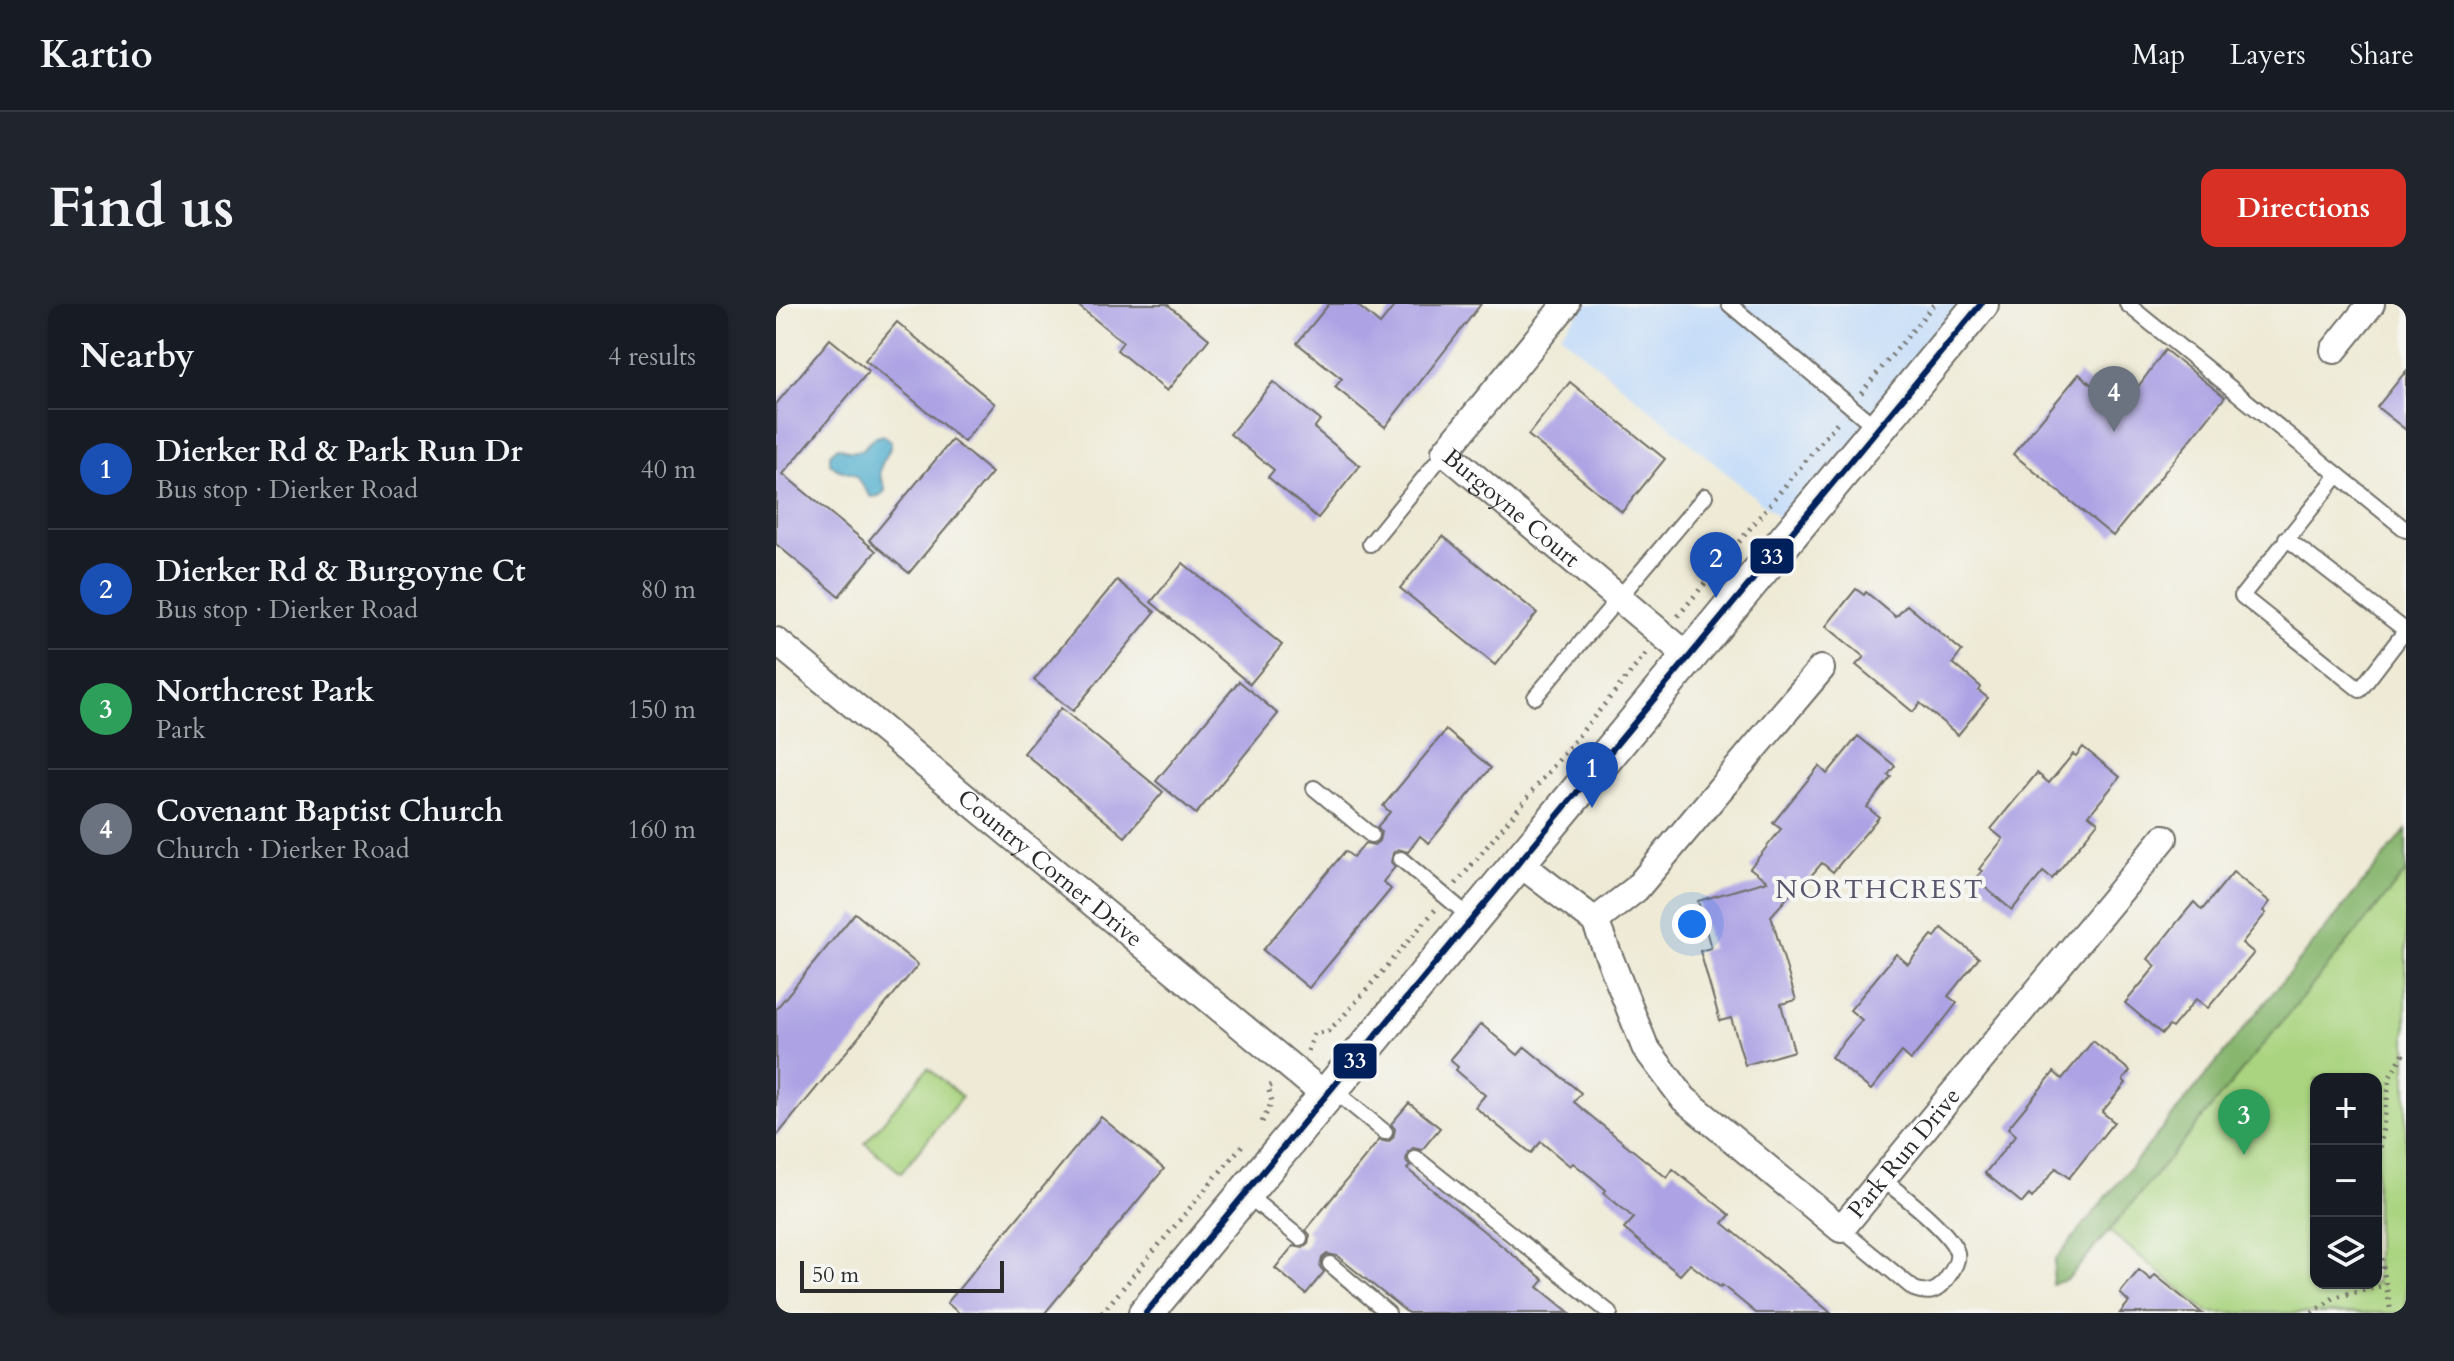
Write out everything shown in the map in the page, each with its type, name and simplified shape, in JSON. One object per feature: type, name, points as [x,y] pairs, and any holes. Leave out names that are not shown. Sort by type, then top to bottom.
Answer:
[{"type":"street","name":"Burgoyne Court","points":[[1566,304],[1445,452],[1689,657]]},
{"type":"street","points":[[1146,1313],[1981,304]]},
{"type":"street","points":[[2334,350],[2371,304]]},
{"type":"street","name":"Country Corner Drive","points":[[776,641],[1293,1068],[1329,1093]]},
{"type":"street","points":[[1518,862],[1595,921],[1636,889],[1821,669]]},
{"type":"street","name":"Park Run Drive","points":[[1595,921],[1645,1047],[1684,1099],[1841,1229],[2164,838]]},
{"type":"lane","points":[[1729,304],[1878,429]]},
{"type":"lane","points":[[2127,304],[2406,530]]},
{"type":"lane","points":[[1370,544],[1445,452]]},
{"type":"lane","points":[[2286,538],[2406,630],[2360,690],[2242,596],[2286,538],[2338,475]]},
{"type":"lane","points":[[1535,697],[1705,496]]},
{"type":"lane","points":[[1314,788],[1371,835]]},
{"type":"lane","points":[[1401,859],[1471,918]]},
{"type":"lane","points":[[1329,1093],[1385,1132]]},
{"type":"lane","points":[[1416,1158],[1610,1313]]},
{"type":"lane","points":[[1841,1229],[1914,1289],[1927,1294],[1939,1289],[1957,1262],[1957,1252],[1947,1237],[1882,1179]]},
{"type":"lane","points":[[1246,1193],[1300,1238]]},
{"type":"lane","points":[[1330,1264],[1388,1313]]},
{"type":"path","points":[[1255,1129],[1265,1118],[1272,1102],[1268,1087],[1281,1082],[1309,1050],[1314,1034],[1328,1031],[1341,1019],[1446,896],[1934,304]]},
{"type":"path","points":[[2381,1145],[2390,1077],[2406,1049]]},
{"type":"path","points":[[1102,1313],[1245,1141]]},
{"type":"path","points":[[2382,1262],[2391,1313]]},
{"type":"path","points":[[2312,1313],[2335,1297],[2386,1285]]},
{"type":"shaded area","points":[[1586,304],[1975,304],[1793,529],[1560,334]]},
{"type":"green space","points":[[2406,830],[2406,872],[2067,1280],[2052,1284],[2055,1260]]},
{"type":"green space","points":[[2406,872],[2406,1313],[2209,1313],[2109,1231]]},
{"type":"green space","points":[[928,1068],[962,1097],[901,1173],[865,1143]]},
{"type":"water","points":[[883,435],[891,441],[880,468],[885,491],[871,497],[855,475],[830,463],[830,454],[838,447],[851,452],[862,450],[873,438]]},
{"type":"building","points":[[1076,304],[1167,304],[1209,339],[1167,391],[1117,350],[1123,342]]},
{"type":"building","points":[[1329,304],[1356,304],[1380,324],[1396,304],[1481,304],[1385,427],[1335,387],[1342,379],[1297,343]]},
{"type":"building","points":[[897,322],[995,404],[964,442],[865,360]]},
{"type":"building","points":[[830,339],[869,371],[783,474],[876,551],[839,596],[776,544],[776,404]]},
{"type":"building","points":[[2165,350],[2225,397],[2113,536],[2013,454],[2079,374],[2121,410]]},
{"type":"building","points":[[2406,371],[2406,430],[2377,407]]},
{"type":"building","points":[[1273,382],[1320,420],[1314,428],[1360,466],[1318,518],[1268,477],[1274,470],[1230,434]]},
{"type":"building","points":[[1570,382],[1665,459],[1622,512],[1528,435]]},
{"type":"building","points":[[952,440],[992,473],[909,573],[869,540]]},
{"type":"building","points":[[1443,536],[1537,613],[1495,665],[1400,588]]},
{"type":"building","points":[[1183,563],[1282,645],[1250,684],[1151,602]]},
{"type":"building","points":[[1117,580],[1155,612],[1073,711],[1034,680]]},
{"type":"building","points":[[1856,589],[1864,595],[1866,592],[1896,617],[1907,605],[1962,651],[1953,663],[1981,687],[1979,691],[1988,698],[1958,735],[1920,703],[1913,712],[1856,665],[1864,657],[1826,626]]},
{"type":"building","points":[[1239,681],[1278,714],[1196,814],[1156,781]]},
{"type":"building","points":[[1061,708],[1163,792],[1125,837],[1024,753]]},
{"type":"building","points":[[1446,730],[1491,768],[1429,843],[1420,836],[1408,852],[1398,849],[1393,853],[1391,862],[1395,867],[1383,882],[1391,889],[1309,988],[1263,950],[1345,851],[1353,857],[1365,843],[1374,845],[1379,841],[1381,832],[1377,827],[1390,812],[1383,806]]},
{"type":"building","points":[[1858,736],[1895,766],[1888,775],[1891,777],[1867,807],[1879,817],[1833,872],[1822,863],[1771,916],[1796,1000],[1781,1004],[1794,1051],[1745,1065],[1731,1018],[1720,1021],[1700,951],[1711,948],[1698,901],[1767,881],[1750,868],[1781,829],[1773,823],[1819,766],[1827,774]]},
{"type":"building","points":[[2083,747],[2120,777],[2089,815],[2098,822],[2084,840],[2052,879],[2043,872],[2012,910],[1975,879],[1982,871],[1979,869],[2003,839],[1991,829],[2037,773],[2049,783],[2073,754],[2076,756]]},
{"type":"building","points":[[2233,872],[2270,902],[2263,911],[2266,913],[2242,943],[2254,953],[2208,1008],[2196,999],[2172,1028],[2169,1026],[2162,1034],[2125,1003],[2156,966],[2148,959],[2179,920],[2194,902],[2202,910]]},
{"type":"building","points":[[855,913],[918,965],[776,1137],[776,1009]]},
{"type":"building","points":[[1942,928],[1979,958],[1948,996],[1957,1003],[1943,1021],[1911,1060],[1902,1052],[1871,1090],[1831,1057],[1862,1020],[1850,1010],[1896,954],[1908,964],[1932,935],[1935,937]]},
{"type":"building","points":[[1481,1024],[1518,1055],[1525,1047],[1581,1093],[1574,1102],[1667,1178],[1673,1169],[1730,1215],[1723,1223],[1831,1313],[1756,1313],[1690,1264],[1680,1275],[1624,1229],[1634,1218],[1604,1193],[1606,1190],[1591,1177],[1573,1163],[1570,1166],[1541,1142],[1531,1153],[1475,1107],[1485,1095],[1456,1070],[1458,1067],[1450,1060]]},
{"type":"building","points":[[2093,1041],[2130,1071],[2123,1080],[2126,1083],[2102,1112],[2114,1122],[2069,1178],[2056,1168],[2032,1198],[2029,1195],[2022,1203],[1985,1173],[2016,1135],[2008,1128],[2054,1072],[2062,1079]]},
{"type":"building","points":[[1409,1103],[1440,1128],[1422,1150],[1413,1148],[1408,1152],[1406,1161],[1410,1166],[1407,1169],[1544,1280],[1538,1287],[1570,1313],[1408,1313],[1337,1256],[1327,1254],[1322,1258],[1320,1267],[1324,1272],[1306,1294],[1275,1268],[1293,1246],[1303,1248],[1308,1244],[1310,1235],[1306,1230],[1379,1140],[1388,1142],[1393,1138],[1395,1129],[1391,1124]]},
{"type":"building","points":[[1101,1117],[1164,1169],[1045,1313],[959,1313],[947,1303]]},
{"type":"building","points":[[2139,1270],[2151,1280],[2155,1275],[2202,1313],[2120,1313],[2129,1302],[2120,1293]]},
{"type":"transit line","name":"33","points":[[1146,1313],[1981,304]]},
{"type":"place","name":"Covenant Baptist Church","points":[[2114,432]]},
{"type":"place","name":"Dierker Rd & Burgoyne Ct","points":[[1716,598]]},
{"type":"place","name":"Dierker Rd & Park Run Dr","points":[[1592,808]]},
{"type":"place","name":"Northcrest Park","points":[[2244,1155]]},
{"type":"district","name":"NORTHCREST","points":[[1880,889]]}]
